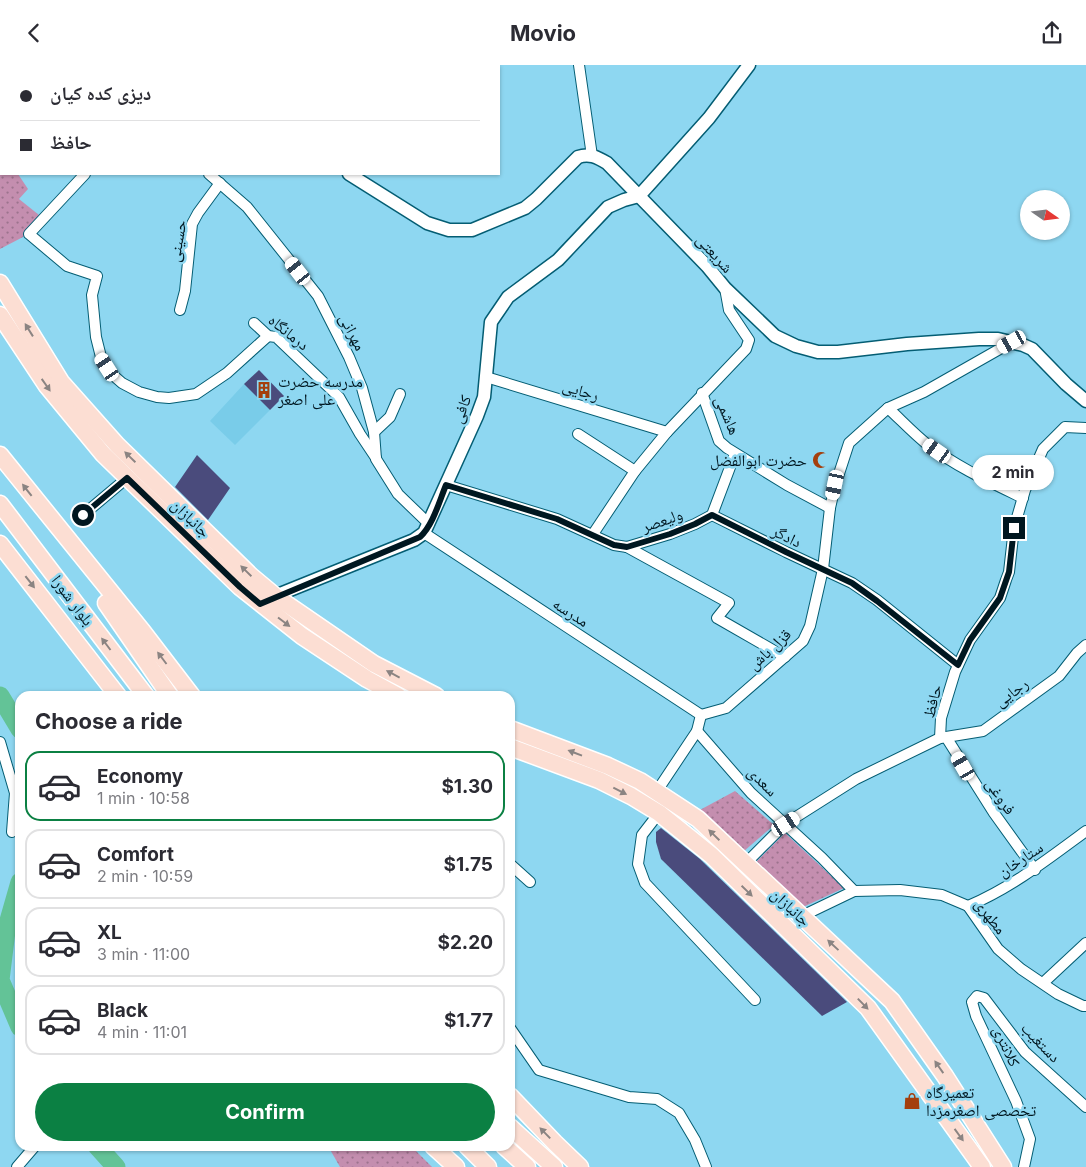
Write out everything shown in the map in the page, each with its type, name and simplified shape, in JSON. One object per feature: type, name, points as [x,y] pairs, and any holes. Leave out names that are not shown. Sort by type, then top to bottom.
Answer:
[{"type":"main road","name":"جانبازان","points":[[0,283],[61,382],[117,445],[245,570],[267,600],[302,636],[350,668],[389,691]]},
{"type":"main road","name":"جانبازان","points":[[0,315],[55,397],[103,454],[240,587],[267,600],[374,664],[426,691]]},
{"type":"main road","points":[[0,455],[188,691]]},
{"type":"main road","name":"بلوار شورا","points":[[0,504],[142,691]]},
{"type":"main road","points":[[44,512],[167,691]]},
{"type":"main road","name":"بلوار شورا","points":[[0,544],[114,691]]},
{"type":"main road","name":"جانبازان","points":[[515,731],[608,766],[640,781],[698,819],[892,1001],[945,1076],[1003,1167]]},
{"type":"main road","name":"جانبازان","points":[[515,749],[599,780],[631,796],[659,813],[711,855],[868,1009],[982,1167]]},
{"type":"main road","points":[[772,915],[770,909],[773,902],[781,899],[786,901]]},
{"type":"main road","points":[[515,1101],[580,1167]]},
{"type":"main road","points":[[515,1132],[554,1167]]},
{"type":"main road","points":[[438,1151],[456,1167]]},
{"type":"main road","points":[[472,1151],[488,1167]]},
{"type":"main road","points":[[509,1151],[527,1167]]},
{"type":"street","points":[[351,175],[427,223],[449,230],[472,230],[525,207],[536,199],[578,157],[592,155],[580,65]]},
{"type":"street","points":[[639,196],[709,118],[749,65]]},
{"type":"street","name":"شریعتی","points":[[592,155],[607,163],[707,266],[725,288],[775,336],[818,352],[838,352],[907,344],[998,339],[1032,349],[1066,385],[1086,401]]},
{"type":"street","points":[[84,175],[29,234],[67,266],[97,277],[92,295],[96,337],[101,357],[114,376],[122,383],[139,392],[157,397],[168,398],[196,394],[227,373],[268,337]]},
{"type":"street","name":"مهرانی","points":[[210,175],[247,207],[318,297],[355,370],[362,388],[374,432],[376,459],[398,493],[427,529]]},
{"type":"street","name":"حسینی","points":[[180,310],[185,291],[192,224],[220,183]]},
{"type":"street","name":"کافی","points":[[427,529],[484,397],[491,322],[508,297],[558,260],[608,207],[624,199],[639,196]]},
{"type":"street","points":[[593,534],[635,471],[667,432],[702,393],[746,349],[749,340],[729,310],[725,288]]},
{"type":"street","name":"درمانگاه","points":[[254,323],[268,337],[276,337],[339,397],[376,459]]},
{"type":"street","name":"قزل باش","points":[[701,715],[726,709],[803,641],[810,626],[822,569],[830,508],[838,474],[849,443],[888,408],[924,392],[1012,342]]},
{"type":"street","name":"رجایی","points":[[486,377],[667,432]]},
{"type":"street","name":"هاشمی","points":[[702,393],[720,441],[736,454],[830,508]]},
{"type":"street","points":[[374,432],[390,417],[400,394]]},
{"type":"street","points":[[888,408],[927,444],[948,458],[975,475],[1023,498]]},
{"type":"street","name":"حافظ","points":[[745,864],[786,824],[856,779],[943,737],[941,718],[958,665],[970,640],[1000,598],[1009,572],[1014,528],[1023,498],[1043,449],[1065,427],[1086,428]]},
{"type":"street","points":[[578,434],[635,471]]},
{"type":"street","points":[[712,515],[736,454]]},
{"type":"street","points":[[83,515],[127,478]]},
{"type":"street","name":"ولیعصر","points":[[446,485],[557,519],[614,545],[627,547],[670,534],[712,515]]},
{"type":"street","name":"دادگر","points":[[712,515],[852,583],[958,665]]},
{"type":"street","points":[[267,600],[414,541],[427,529]]},
{"type":"street","name":"مدرسه","points":[[427,529],[701,715]]},
{"type":"street","points":[[627,547],[729,603],[717,618],[785,657]]},
{"type":"street","name":"رجایی","points":[[943,737],[984,731],[1059,676],[1076,653],[1086,645]]},
{"type":"street","points":[[657,791],[697,731],[701,715]]},
{"type":"street","name":"سعدی","points":[[697,731],[751,793],[822,858],[854,891]]},
{"type":"street","name":"فروغی","points":[[943,737],[1035,870]]},
{"type":"street","points":[[0,742],[15,790]]},
{"type":"street","points":[[12,832],[15,803]]},
{"type":"street","points":[[659,813],[642,835],[638,864],[645,883],[755,1000]]},
{"type":"street","name":"ستارخان","points":[[968,906],[981,901],[1035,870],[1086,831]]},
{"type":"street","points":[[515,868],[530,882]]},
{"type":"street","name":"مطهری","points":[[802,916],[854,891],[900,890],[942,895],[968,906],[998,949],[1021,969],[1058,994],[1086,1006]]},
{"type":"street","points":[[1043,983],[1086,943]]},
{"type":"street","name":"دستغیب","points":[[977,996],[984,998],[1025,1052],[1086,1107]]},
{"type":"street","name":"کلانتری","points":[[977,996],[972,1002],[976,1016],[1016,1101],[1030,1139],[1024,1167]]},
{"type":"street","points":[[515,1035],[539,1070],[629,1097],[657,1099],[679,1113],[695,1140],[706,1167]]},
{"type":"street","points":[[17,1167],[31,1151]]},
{"type":"shaded area","points":[[0,175],[19,175],[28,189],[19,199],[39,215],[23,237],[0,249]]},
{"type":"shaded area","points":[[244,384],[270,410],[235,445],[210,421]]},
{"type":"shaded area","points":[[735,791],[774,825],[743,852],[698,811]]},
{"type":"shaded area","points":[[785,833],[844,888],[801,908],[753,865]]},
{"type":"shaded area","points":[[331,1151],[416,1151],[432,1167],[340,1167]]},
{"type":"building","name":"مدرسه حضرت علی اصغر","points":[[259,370],[284,396],[270,410],[244,384]]},
{"type":"building","points":[[197,455],[230,488],[208,520],[175,487]]},
{"type":"building","points":[[661,828],[700,859],[847,1002],[822,1016],[661,859],[656,842],[656,832]]},
{"type":"waterway","points":[[0,696],[15,721]]},
{"type":"waterway","points":[[15,900],[6,931],[0,980],[15,1015]]},
{"type":"waterway","points":[[102,1151],[116,1167]]},
{"type":"place","name":"مدرسه حضرت علی اصغر","points":[[264,390]]},
{"type":"place","name":"حضرت ابوالفضل","points":[[821,460]]},
{"type":"place","name":"تعمیرگاه تخصصی اصغرمزدا","points":[[912,1101]]},
{"type":"route","points":[[83,515],[127,478],[260,604],[275,596],[414,541],[424,533],[446,485],[557,519],[614,545],[627,547],[670,534],[712,515],[852,583],[958,665],[970,640],[1000,598],[1009,572],[1014,528]]}]
